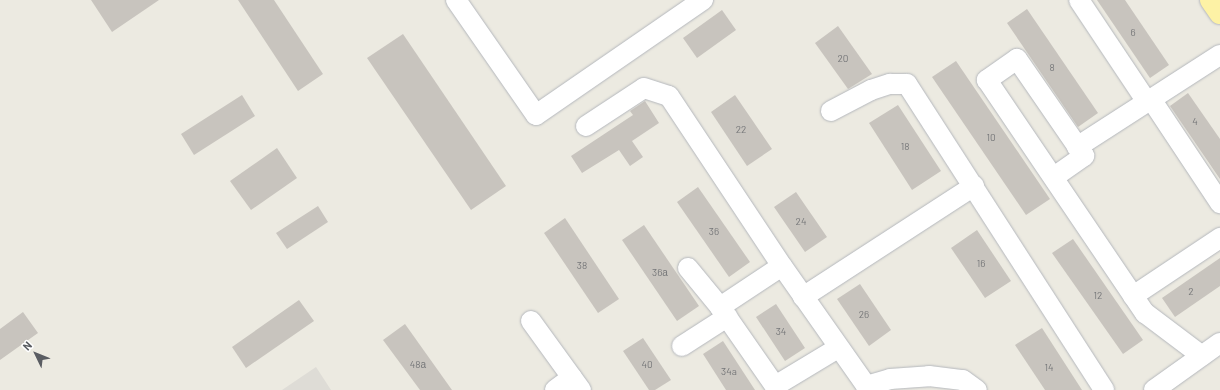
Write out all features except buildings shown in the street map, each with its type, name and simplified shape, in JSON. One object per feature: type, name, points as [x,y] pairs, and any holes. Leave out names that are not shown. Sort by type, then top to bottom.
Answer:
[{"type":"main road","points":[[1211,0],[1220,13]]},
{"type":"street","points":[[456,0],[536,115],[703,0]]},
{"type":"street","points":[[1079,0],[1220,203]]},
{"type":"street","points":[[1077,147],[1220,54]]},
{"type":"street","points":[[1054,177],[1084,156],[1017,60],[987,80],[1145,313],[1202,356]]},
{"type":"street","points":[[831,111],[871,90],[890,84],[907,84],[1104,390]]},
{"type":"street","points":[[586,126],[644,88],[669,96],[803,297],[867,388],[890,379],[930,376],[963,380],[977,390]]},
{"type":"street","points":[[803,297],[974,186]]},
{"type":"street","points":[[1133,296],[1220,238]]},
{"type":"street","points":[[682,346],[782,266]]},
{"type":"street","points":[[688,268],[724,312],[775,386],[838,348]]},
{"type":"street","points":[[531,321],[576,384],[555,390]]},
{"type":"street","points":[[1154,390],[1220,343]]},
{"type":"shaded area","points":[[316,367],[331,390],[282,390]]}]
